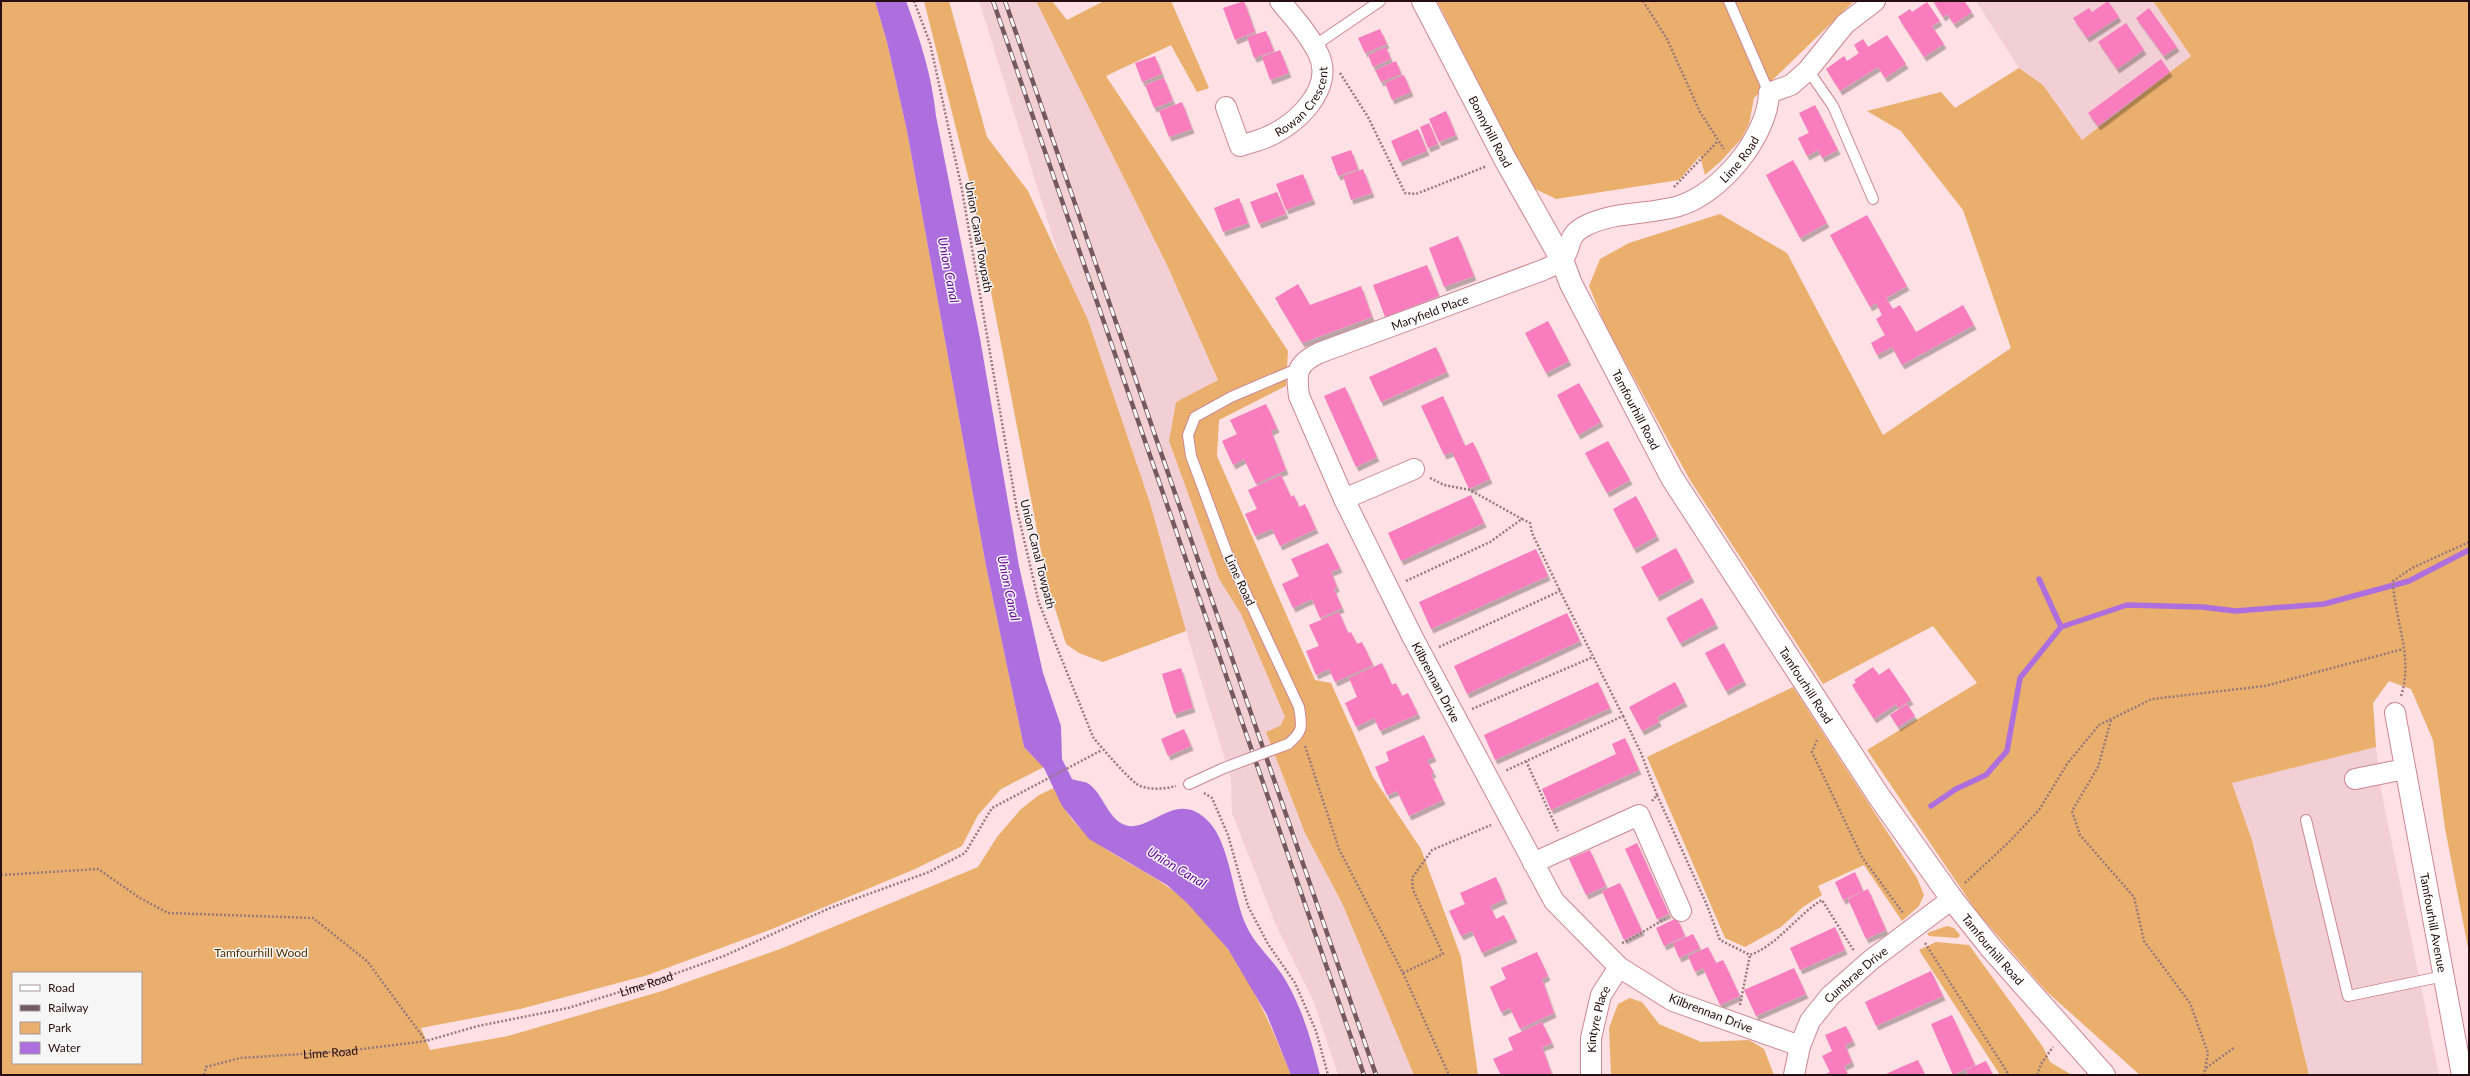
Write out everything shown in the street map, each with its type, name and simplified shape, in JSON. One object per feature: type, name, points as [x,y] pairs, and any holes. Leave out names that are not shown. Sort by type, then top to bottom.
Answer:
[{"type":"main road","name":"Bonnyhill Road","points":[[1424,1],[1505,159],[1562,260]]},
{"type":"main road","name":"Tamfourhill Road","points":[[1562,260],[1571,284],[1672,478],[1826,717],[1952,899],[2064,1032],[2104,1075]]},
{"type":"street","name":"Rowan Crescent","points":[[1226,106],[1240,146],[1268,137],[1303,113],[1318,95],[1322,76],[1317,54],[1280,1]]},
{"type":"street","points":[[1769,93],[1791,85],[1808,70],[1845,24],[1875,1]]},
{"type":"street","name":"Lime Road","points":[[1562,260],[1572,234],[1586,225],[1608,217],[1680,206],[1705,193],[1728,173],[1749,148],[1765,116],[1769,104],[1769,93]]},
{"type":"street","name":"Maryfield Place","points":[[1299,368],[1307,358],[1319,353],[1543,270],[1562,260]]},
{"type":"street","name":"Kilbrennan Drive","points":[[1299,368],[1297,380],[1300,396],[1344,500],[1422,654],[1554,901],[1612,961],[1673,1001],[1800,1046]]},
{"type":"street","points":[[1344,500],[1414,469]]},
{"type":"street","name":"Tamfourhill Avenue","points":[[2395,713],[2462,1075]]},
{"type":"street","points":[[2355,779],[2405,769]]},
{"type":"street","points":[[1533,863],[1639,815],[1681,911]]},
{"type":"street","name":"Cumbrae Drive","points":[[1794,1075],[1800,1046],[1810,1021],[1830,996],[1865,965],[1952,899]]},
{"type":"street","name":"Kintyre Place","points":[[1591,1075],[1591,1038],[1601,995],[1612,961]]},
{"type":"lane","points":[[1317,54],[1380,1]]},
{"type":"lane","points":[[1729,1],[1769,93]]},
{"type":"lane","points":[[1808,70],[1833,106],[1873,199]]},
{"type":"lane","name":"Lime Road","points":[[1299,368],[1231,397],[1195,417],[1188,435],[1191,456],[1227,553],[1299,707],[1302,725],[1299,735]]},
{"type":"lane","points":[[1189,784],[1224,768],[1288,744],[1299,735]]},
{"type":"lane","points":[[2306,820],[2348,996],[2444,976]]},
{"type":"path","name":"Union Canal Towpath","points":[[914,1],[930,43],[962,190],[1017,510],[1039,604],[1093,737],[1102,750],[1138,786],[1160,790],[1189,784]]},
{"type":"path","points":[[1643,1],[1667,39],[1700,112],[1718,141],[1674,187],[1656,210]]},
{"type":"path","points":[[1317,54],[1338,70],[1347,81],[1368,117],[1405,193],[1416,194],[1505,159]]},
{"type":"path","points":[[1444,484],[1470,490],[1530,524],[1532,533],[1560,591],[1641,753],[1656,796],[1706,904],[1720,940],[1750,955],[1761,951],[1808,908],[1822,900],[1865,965]]},
{"type":"path","points":[[1389,590],[1490,542],[1522,519]]},
{"type":"path","points":[[2395,713],[2403,689],[2403,649],[2400,620],[2393,593],[2393,581],[2412,568],[2469,542]]},
{"type":"path","points":[[1422,654],[1560,591]]},
{"type":"path","points":[[1952,899],[1970,877],[2009,842],[2039,810],[2067,764],[2099,725],[2152,699],[2266,686],[2403,649]]},
{"type":"path","points":[[1455,717],[1593,657]]},
{"type":"path","points":[[1518,765],[1622,716]]},
{"type":"path","points":[[1826,717],[1812,752],[1862,856],[1914,927],[2009,1075]]},
{"type":"path","points":[[2111,719],[2098,767],[2072,811],[2080,835],[2134,897],[2144,940],[2190,1003],[2208,1053],[2204,1075]]},
{"type":"path","points":[[1299,735],[1308,749],[1339,849],[1403,973],[1449,1075]]},
{"type":"path","name":"Lime Road","points":[[204,1075],[206,1067],[240,1058],[346,1051],[426,1041],[478,1026],[568,1008],[652,982],[724,956],[830,908],[929,872],[965,853],[992,808],[1070,769],[1102,750]]},
{"type":"path","points":[[1526,761],[1559,834]]},
{"type":"path","points":[[1189,784],[1212,798],[1228,835],[1248,906],[1268,944],[1295,983],[1316,1032],[1328,1075]]},
{"type":"path","points":[[1639,815],[1656,796]]},
{"type":"path","points":[[1403,973],[1443,954],[1413,890],[1412,878],[1427,854],[1432,850],[1508,817]]},
{"type":"path","points":[[1,875],[98,869],[140,898],[168,913],[313,918],[367,961],[426,1041]]},
{"type":"path","points":[[1612,961],[1622,943],[1643,934],[1652,926],[1681,911],[1706,904]]},
{"type":"path","points":[[1738,1024],[1742,989],[1750,955]]},
{"type":"path","points":[[2037,1075],[2041,1064],[2064,1032]]},
{"type":"path","points":[[2206,1069],[2235,1047]]},
{"type":"shaded area","points":[[979,1],[1036,1],[1167,265],[1218,380],[1176,402],[1169,441],[1219,579],[1241,614],[1285,717],[1280,726],[1266,732],[1305,833],[1342,903],[1414,1075],[1338,1075],[1313,1000],[1276,925],[1232,813],[1231,779],[1186,631],[1150,503],[1088,320],[1062,266]]},
{"type":"shaded area","points":[[1976,1],[2153,1],[2191,56],[2082,140],[2043,85],[2019,68]]},
{"type":"shaded area","points":[[2376,747],[2381,790],[2439,1075],[2309,1075],[2252,840],[2232,782]]},
{"type":"green space","name":"Tamfourhill Wood","points":[[1,1],[875,1],[887,42],[907,131],[986,566],[1024,747],[1044,767],[1001,789],[978,815],[962,846],[915,869],[772,929],[648,975],[520,1009],[421,1028],[430,1050],[508,1036],[659,992],[780,949],[978,867],[997,837],[1021,809],[1039,795],[1054,788],[1065,810],[1079,827],[1095,841],[1113,853],[1169,887],[1187,902],[1222,941],[1249,982],[1271,1027],[1291,1075],[1,1075]]},
{"type":"green space","points":[[924,1],[949,1],[987,137],[1028,191],[1088,320],[1150,503],[1186,631],[1103,662],[1079,653],[1066,644],[1047,582],[971,188]]},
{"type":"green space","points":[[1036,1],[1052,1],[1067,20],[1104,1],[1171,1],[1209,88],[1197,92],[1171,45],[1106,76],[1288,351],[1286,386],[1219,420],[1217,456],[1315,680],[1331,683],[1373,777],[1421,849],[1461,957],[1478,1075],[1414,1075],[1342,903],[1305,833],[1266,732],[1280,726],[1285,717],[1241,614],[1219,579],[1169,441],[1176,402],[1218,380],[1167,265]]},
{"type":"green space","points":[[1437,1],[1854,1],[1754,98],[1749,124],[1741,139],[1721,161],[1705,175],[1700,156],[1679,180],[1556,199],[1531,187]]},
{"type":"green space","points":[[2153,1],[2469,1],[2469,953],[2445,828],[2433,740],[2411,689],[2389,681],[2373,703],[2376,747],[2232,783],[2252,840],[2309,1075],[2140,1075],[2046,991],[1977,912],[1867,750],[1977,683],[1933,626],[1823,684],[1690,480],[1605,325],[1589,286],[1600,259],[1629,243],[1720,214],[1787,253],[1883,435],[2011,348],[1963,210],[1901,131],[1867,111],[1941,92],[1955,108],[2019,68],[2043,85],[2082,140],[2191,56]]},
{"type":"green space","points":[[1793,687],[1917,878],[1924,895],[1919,906],[1902,921],[1864,865],[1818,886],[1822,895],[1803,907],[1781,927],[1745,947],[1725,938],[1647,757]]},
{"type":"green space","points":[[1947,926],[1954,928],[1960,935],[1958,938],[1929,936],[1927,933]]},
{"type":"green space","points":[[1936,942],[1969,945],[2043,1047],[2050,1062],[2072,1075],[2000,1075],[1919,950]]},
{"type":"green space","points":[[1630,998],[1642,1002],[1659,1024],[1701,1042],[1749,1040],[1764,1049],[1774,1075],[1611,1075],[1609,1028],[1618,1004]]},
{"type":"water","name":"Union Canal","points":[[875,1],[906,1],[921,44],[932,86],[936,116],[980,338],[1019,566],[1043,673],[1061,726],[1062,759],[1072,779],[1089,784],[1114,817],[1125,825],[1135,826],[1175,810],[1186,809],[1197,812],[1209,822],[1222,843],[1246,925],[1254,940],[1281,974],[1297,1003],[1310,1039],[1320,1075],[1291,1075],[1267,1015],[1228,949],[1187,903],[1167,885],[1089,839],[1062,806],[1044,768],[1024,747],[986,566],[907,131],[887,42]]},
{"type":"building","points":[[1244,1],[1255,32],[1235,40],[1223,8]]},
{"type":"building","points":[[1933,1],[1967,1],[1965,2],[1972,12],[1954,24],[1947,14],[1943,17]]},
{"type":"building","points":[[2108,1],[2119,17],[2087,38],[2073,18],[2089,8],[2092,12]]},
{"type":"building","points":[[1927,2],[1940,21],[1932,26],[1944,44],[1924,57],[1898,17],[1910,9],[1912,12]]},
{"type":"building","points":[[2149,8],[2177,47],[2164,56],[2136,18]]},
{"type":"building","points":[[2126,23],[2144,50],[2117,69],[2098,42]]},
{"type":"building","points":[[1380,29],[1387,44],[1365,53],[1358,38]]},
{"type":"building","points":[[1266,31],[1274,51],[1254,58],[1247,37]]},
{"type":"building","points":[[1887,35],[1906,64],[1885,78],[1878,67],[1840,91],[1826,69],[1844,56],[1847,61],[1859,53],[1854,45],[1863,39],[1868,47]]},
{"type":"building","points":[[1386,47],[1391,59],[1373,67],[1368,55]]},
{"type":"building","points":[[1280,50],[1289,73],[1270,80],[1262,57]]},
{"type":"building","points":[[1155,56],[1162,74],[1142,82],[1135,63]]},
{"type":"building","points":[[2161,59],[2170,72],[2098,126],[2088,113]]},
{"type":"building","points":[[1396,61],[1401,74],[1381,82],[1375,70]]},
{"type":"building","points":[[1404,75],[1411,92],[1392,100],[1385,83]]},
{"type":"building","points":[[1164,78],[1173,101],[1154,108],[1145,85]]},
{"type":"building","points":[[1182,102],[1192,129],[1169,137],[1159,111]]},
{"type":"building","points":[[1815,105],[1838,150],[1822,158],[1818,150],[1807,156],[1798,138],[1809,133],[1799,113]]},
{"type":"building","points":[[1446,111],[1456,135],[1439,142],[1429,119]]},
{"type":"building","points":[[1429,123],[1438,144],[1428,148],[1420,127]]},
{"type":"building","points":[[1418,129],[1427,151],[1400,162],[1391,141]]},
{"type":"building","points":[[1351,150],[1358,169],[1338,176],[1331,157]]},
{"type":"building","points":[[1793,160],[1827,223],[1800,238],[1766,175]]},
{"type":"building","points":[[1363,169],[1372,193],[1351,200],[1343,176]]},
{"type":"building","points":[[1303,174],[1313,200],[1286,210],[1276,184]]},
{"type":"building","points":[[1277,192],[1286,214],[1259,224],[1250,202]]},
{"type":"building","points":[[1239,198],[1248,223],[1223,232],[1214,208]]},
{"type":"building","points":[[1867,215],[1907,286],[1886,298],[1893,309],[1900,305],[1916,332],[1963,305],[1974,325],[1902,365],[1892,347],[1877,355],[1871,343],[1885,335],[1876,319],[1882,315],[1876,303],[1870,307],[1830,235]]},
{"type":"building","points":[[1458,236],[1474,276],[1444,287],[1429,248]]},
{"type":"building","points":[[1427,265],[1439,296],[1385,317],[1373,285]]},
{"type":"building","points":[[1298,284],[1310,305],[1361,286],[1372,317],[1302,343],[1275,298]]},
{"type":"building","points":[[1548,321],[1569,361],[1546,373],[1525,333]]},
{"type":"building","points":[[1436,347],[1447,372],[1381,402],[1369,377]]},
{"type":"building","points":[[1579,383],[1601,422],[1578,435],[1557,395]]},
{"type":"building","points":[[1345,387],[1377,457],[1356,467],[1324,396]]},
{"type":"building","points":[[1443,396],[1465,446],[1473,442],[1490,479],[1469,489],[1452,452],[1444,455],[1421,406]]},
{"type":"building","points":[[1266,404],[1277,428],[1271,431],[1286,470],[1256,484],[1244,459],[1233,465],[1222,441],[1237,434],[1230,420]]},
{"type":"building","points":[[1608,441],[1630,480],[1607,493],[1585,453]]},
{"type":"building","points":[[1281,475],[1291,497],[1294,495],[1299,507],[1305,504],[1316,529],[1280,546],[1272,529],[1255,536],[1245,514],[1257,509],[1248,490]]},
{"type":"building","points":[[1471,495],[1484,523],[1401,561],[1388,533]]},
{"type":"building","points":[[1636,496],[1657,536],[1634,549],[1613,509]]},
{"type":"building","points":[[1328,543],[1340,568],[1331,572],[1337,587],[1334,589],[1342,608],[1320,618],[1312,599],[1293,608],[1282,584],[1299,576],[1291,559]]},
{"type":"building","points":[[1676,548],[1692,578],[1657,597],[1641,567]]},
{"type":"building","points":[[1536,549],[1548,576],[1431,629],[1419,602]]},
{"type":"building","points":[[1702,598],[1716,624],[1680,643],[1666,618]]},
{"type":"building","points":[[1339,612],[1348,633],[1351,632],[1357,644],[1362,642],[1373,665],[1335,682],[1329,669],[1316,675],[1306,651],[1319,646],[1309,625]]},
{"type":"building","points":[[1567,613],[1580,641],[1467,694],[1454,666]]},
{"type":"building","points":[[1724,643],[1744,681],[1726,691],[1705,653]]},
{"type":"building","points":[[1382,663],[1392,685],[1396,683],[1402,696],[1408,693],[1418,714],[1380,731],[1374,718],[1356,727],[1345,703],[1357,697],[1349,678]]},
{"type":"building","points":[[1873,667],[1879,675],[1889,668],[1911,700],[1898,708],[1896,704],[1874,719],[1852,685],[1856,682],[1854,680]]},
{"type":"building","points":[[1181,668],[1193,708],[1174,714],[1162,674]]},
{"type":"building","points":[[1598,682],[1610,708],[1495,760],[1484,735]]},
{"type":"building","points":[[1675,682],[1685,702],[1657,717],[1659,722],[1642,731],[1629,707]]},
{"type":"building","points":[[1907,704],[1915,716],[1898,727],[1890,715]]},
{"type":"building","points":[[1184,729],[1191,746],[1168,756],[1161,739]]},
{"type":"building","points":[[1424,735],[1434,757],[1427,760],[1434,773],[1431,774],[1443,800],[1409,816],[1397,791],[1387,795],[1375,767],[1389,761],[1386,752]]},
{"type":"building","points":[[1625,738],[1639,770],[1551,810],[1542,789],[1616,754],[1612,744]]},
{"type":"building","points":[[1637,843],[1669,914],[1657,919],[1625,849]]},
{"type":"building","points":[[1590,850],[1606,886],[1586,895],[1569,859]]},
{"type":"building","points":[[1855,872],[1863,891],[1843,900],[1835,882]]},
{"type":"building","points":[[1496,877],[1505,899],[1490,906],[1496,919],[1504,915],[1515,938],[1482,953],[1472,931],[1461,936],[1449,911],[1465,904],[1460,893]]},
{"type":"building","points":[[1620,883],[1642,931],[1624,940],[1602,891]]},
{"type":"building","points":[[1868,889],[1886,930],[1866,939],[1848,899]]},
{"type":"building","points":[[1677,918],[1685,936],[1664,946],[1656,928]]},
{"type":"building","points":[[1835,927],[1845,950],[1800,970],[1790,948]]},
{"type":"building","points":[[1693,934],[1700,948],[1679,958],[1673,943]]},
{"type":"building","points":[[1708,947],[1716,963],[1723,960],[1740,996],[1720,1005],[1703,968],[1695,972],[1688,956]]},
{"type":"building","points":[[1537,952],[1548,976],[1542,979],[1554,1013],[1520,1029],[1510,1008],[1501,1012],[1490,987],[1506,979],[1501,968]]},
{"type":"building","points":[[1794,968],[1806,994],[1756,1016],[1744,990]]},
{"type":"building","points":[[1931,971],[1943,996],[1876,1026],[1865,1002]]},
{"type":"building","points":[[1952,1015],[1975,1065],[1953,1075],[1931,1024]]},
{"type":"building","points":[[1542,1022],[1552,1043],[1542,1047],[1552,1075],[1501,1075],[1493,1059],[1513,1050],[1508,1038]]},
{"type":"building","points":[[1846,1026],[1853,1041],[1845,1045],[1852,1062],[1844,1066],[1848,1075],[1824,1075],[1830,1072],[1822,1056],[1832,1051],[1825,1035]]},
{"type":"building","points":[[1918,1060],[1925,1075],[1884,1075],[1901,1067]]},
{"type":"building","points":[[1986,1061],[1993,1075],[1968,1075],[1966,1070]]},
{"type":"waterway","points":[[1931,806],[1956,789],[1986,775],[2007,751],[2020,678],[2061,627],[2127,605],[2202,607],[2236,611],[2324,604],[2409,581],[2469,550]]},
{"type":"waterway","points":[[2039,579],[2061,627]]},
{"type":"railway","points":[[993,1],[1364,1075]]},
{"type":"railway","points":[[1005,1],[1376,1075]]}]
